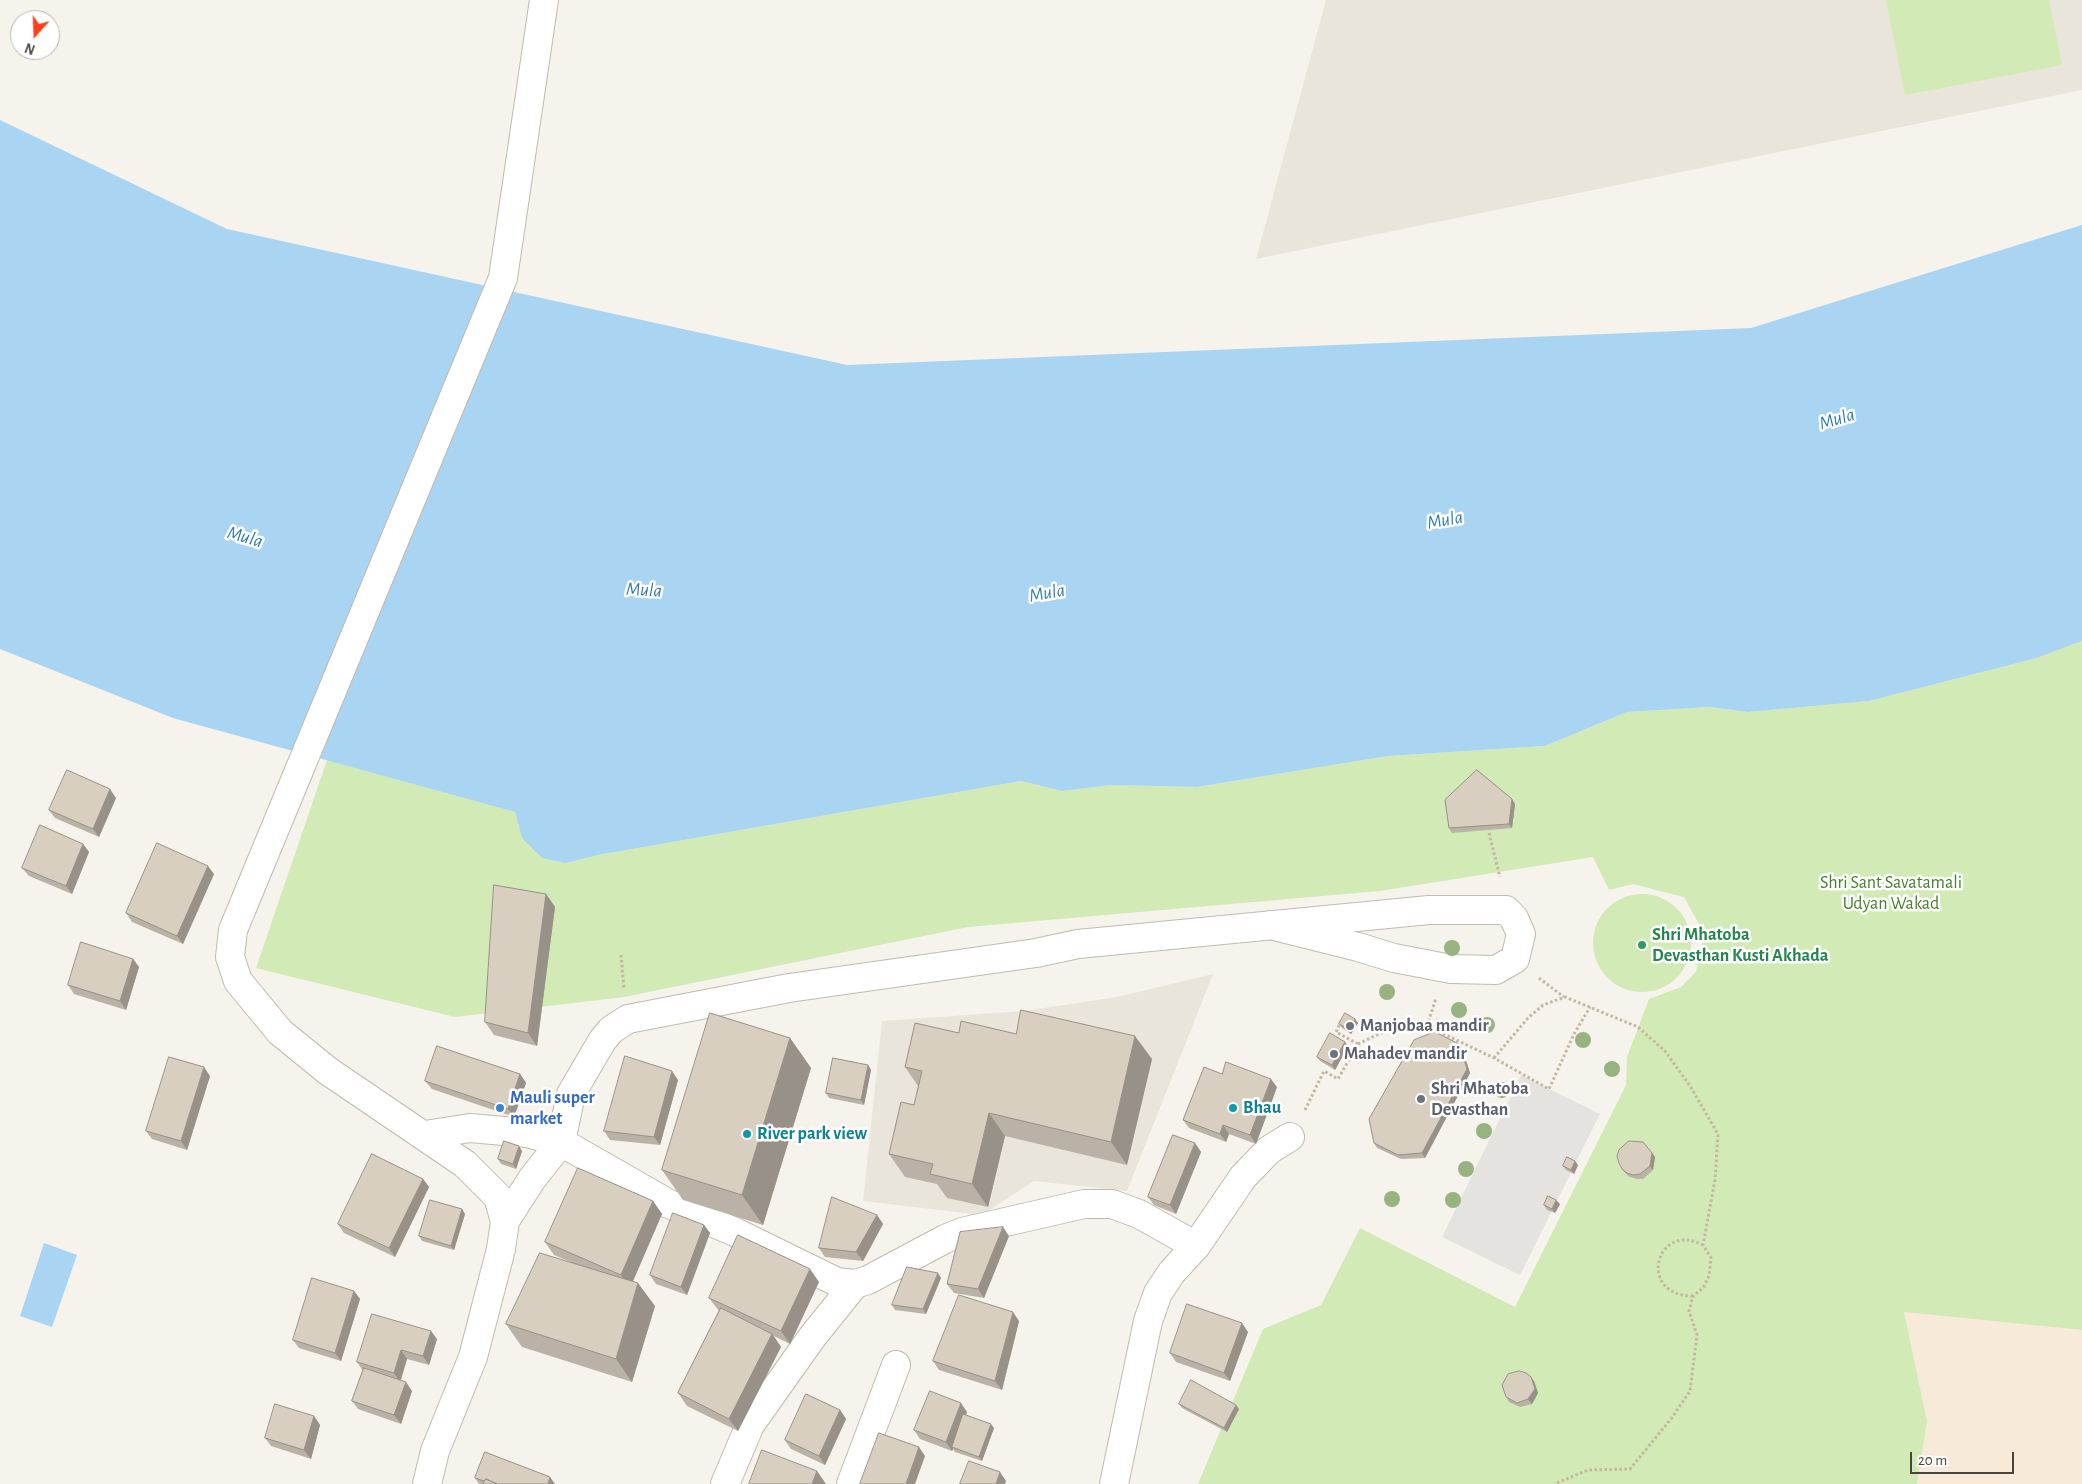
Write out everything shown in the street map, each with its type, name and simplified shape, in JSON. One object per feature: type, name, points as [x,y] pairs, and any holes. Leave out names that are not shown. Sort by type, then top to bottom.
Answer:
[{"type":"street","points":[[427,1484],[435,1451],[472,1357],[501,1248],[505,1221],[498,1197],[465,1164],[425,1135],[328,1072],[280,1032],[238,981],[230,957],[233,930],[503,278],[544,0]]},
{"type":"street","points":[[505,1221],[532,1180],[561,1142],[571,1094],[602,1041],[611,1030],[628,1019],[789,988],[1036,953],[1078,944],[1270,925],[1429,910],[1506,910],[1514,918],[1521,934],[1515,959],[1496,970],[1451,969],[1394,958],[1270,925]]},
{"type":"street","points":[[425,1135],[470,1128],[527,1132],[561,1142],[669,1204],[735,1232],[837,1282],[855,1284],[868,1280],[945,1238],[962,1232],[1084,1204],[1112,1204],[1138,1214],[1196,1246]]},
{"type":"street","points":[[1114,1484],[1148,1321],[1158,1293],[1172,1272],[1196,1246],[1242,1177],[1269,1150],[1290,1137]]},
{"type":"street","points":[[725,1484],[750,1424],[813,1336],[855,1284]]},
{"type":"street","points":[[851,1484],[896,1365]]},
{"type":"path","points":[[1489,833],[1506,910]]},
{"type":"path","points":[[1494,1058],[1528,1018],[1543,1005],[1565,997],[1638,1028],[1665,1052],[1690,1086],[1718,1134],[1715,1180],[1702,1245]]},
{"type":"path","points":[[1324,1071],[1338,1079],[1358,1044],[1385,1031],[1427,1026],[1494,1058],[1549,1089],[1574,1034],[1590,1007]]},
{"type":"path","points":[[1427,1026],[1432,1010]]},
{"type":"path","points":[[1346,1022],[1342,1020],[1336,1032],[1358,1044]]},
{"type":"path","points":[[1450,1043],[1453,1037]]},
{"type":"path","points":[[1290,1137],[1328,1065]]},
{"type":"path","points":[[1554,1484],[1588,1470],[1630,1469],[1671,1419],[1690,1391],[1697,1335],[1689,1311],[1693,1296],[1703,1288],[1709,1276],[1711,1258],[1702,1245],[1683,1238],[1672,1242],[1660,1258],[1659,1276],[1670,1292],[1682,1296],[1693,1296]]},
{"type":"shaded area","points":[[1326,0],[2082,0],[2082,90],[1256,259]]},
{"type":"shaded area","points":[[1213,974],[1127,1191],[1034,1181],[982,1215],[863,1201],[882,1021],[1024,1011],[1117,997]]},
{"type":"shaded area","points":[[1521,1075],[1600,1114],[1520,1275],[1442,1237]]},
{"type":"shaded area","points":[[1904,1312],[2082,1330],[2082,1484],[1917,1484],[1927,1421]]},
{"type":"green space","points":[[1886,0],[2049,0],[2062,65],[1905,95]]},
{"type":"green space","name":"Shri Sant Savatamali Udyan Wakad","points":[[2082,641],[2082,1330],[1904,1312],[1927,1421],[1917,1484],[1198,1484],[1263,1329],[1321,1305],[1360,1228],[1515,1307],[1626,1085],[1627,1057],[1649,999],[1681,987],[1696,972],[1704,933],[1684,897],[1633,884],[1609,890],[1593,857],[1380,891],[968,927],[624,997],[455,1017],[256,968],[327,760],[515,812],[522,838],[566,863],[598,855],[1021,781],[1062,791],[1111,785],[1197,787],[1388,756],[1545,746],[1627,712],[1709,707],[1748,712],[1869,701],[2037,658]]},
{"type":"green space","name":"Shri Mhatoba Devasthan Kusti Akhada","points":[[1642,894],[1661,898],[1676,909],[1687,924],[1691,943],[1687,962],[1676,977],[1661,988],[1642,992],[1623,988],[1608,977],[1597,962],[1593,943],[1597,924],[1608,909],[1623,898]]},
{"type":"water","name":"Mula","points":[[0,120],[227,229],[847,365],[1751,328],[2082,225],[2082,641],[2037,658],[1869,701],[1748,712],[1709,707],[1627,712],[1545,746],[1388,756],[1197,787],[1111,785],[1062,791],[1021,781],[598,855],[566,863],[542,858],[522,838],[515,812],[173,718],[0,649]]},
{"type":"water","points":[[44,1243],[77,1255],[52,1327],[20,1316]]},
{"type":"building","points":[[67,770],[110,789],[93,829],[49,810]]},
{"type":"building","points":[[1477,770],[1512,799],[1509,824],[1449,828],[1445,800]]},
{"type":"building","points":[[40,825],[83,844],[66,886],[22,868]]},
{"type":"building","points":[[157,843],[208,866],[177,936],[126,913]]},
{"type":"building","points":[[494,885],[546,894],[528,1033],[485,1022]]},
{"type":"building","points":[[81,942],[133,959],[120,1001],[68,985]]},
{"type":"building","points":[[1021,1010],[1135,1036],[1111,1142],[989,1113],[972,1184],[930,1174],[933,1164],[889,1154],[901,1102],[914,1105],[922,1071],[905,1067],[915,1023],[959,1033],[961,1021],[1016,1034]]},
{"type":"building","points":[[710,1013],[790,1038],[742,1195],[662,1170]]},
{"type":"building","points":[[1345,1013],[1355,1019],[1348,1029],[1339,1024]]},
{"type":"building","name":"Shri Mhatoba Devasthan","points":[[1435,1032],[1459,1044],[1467,1069],[1422,1153],[1398,1155],[1374,1143],[1369,1119],[1414,1040]]},
{"type":"building","name":"Mahadev mandir","points":[[1330,1033],[1345,1042],[1332,1065],[1317,1057]]},
{"type":"building","points":[[437,1046],[520,1074],[508,1109],[425,1081]]},
{"type":"building","points":[[625,1056],[672,1071],[654,1137],[604,1131]]},
{"type":"building","points":[[169,1057],[204,1067],[181,1141],[146,1131]]},
{"type":"building","points":[[833,1058],[868,1065],[861,1100],[826,1093]]},
{"type":"building","name":"Bhau","points":[[1226,1062],[1271,1079],[1250,1135],[1223,1125],[1220,1134],[1183,1120],[1204,1067],[1222,1074]]},
{"type":"building","points":[[1173,1135],[1195,1143],[1170,1205],[1148,1197]]},
{"type":"building","points":[[504,1141],[519,1146],[513,1164],[498,1159]]},
{"type":"building","points":[[1629,1141],[1643,1142],[1652,1153],[1650,1166],[1640,1174],[1633,1175],[1627,1173],[1619,1163],[1617,1156],[1619,1150]]},
{"type":"building","points":[[372,1154],[423,1179],[389,1248],[338,1224]]},
{"type":"building","points":[[1567,1157],[1575,1161],[1571,1170],[1563,1166]]},
{"type":"building","points":[[578,1168],[653,1201],[621,1275],[545,1242]]},
{"type":"building","points":[[1548,1196],[1556,1200],[1552,1209],[1544,1205]]},
{"type":"building","points":[[832,1197],[877,1215],[856,1252],[819,1248]]},
{"type":"building","points":[[430,1200],[462,1209],[451,1246],[419,1236]]},
{"type":"building","points":[[673,1213],[704,1225],[681,1287],[650,1275]]},
{"type":"building","points":[[1003,1227],[978,1289],[947,1284],[960,1232]]},
{"type":"building","points":[[738,1235],[810,1269],[781,1331],[709,1298]]},
{"type":"building","points":[[540,1253],[638,1283],[616,1359],[506,1324]]},
{"type":"building","points":[[907,1267],[938,1273],[923,1309],[892,1305]]},
{"type":"building","points":[[312,1278],[354,1291],[335,1353],[293,1340]]},
{"type":"building","points":[[959,1295],[1013,1312],[995,1381],[933,1361]]},
{"type":"building","points":[[1187,1304],[1242,1323],[1224,1373],[1170,1353]]},
{"type":"building","points":[[721,1308],[772,1334],[729,1419],[678,1393]]},
{"type":"building","points":[[372,1314],[431,1331],[423,1356],[401,1350],[394,1373],[357,1362]]},
{"type":"building","points":[[364,1368],[406,1382],[394,1415],[352,1401]]},
{"type":"building","points":[[1520,1371],[1531,1377],[1535,1389],[1528,1399],[1517,1403],[1506,1397],[1502,1385],[1508,1374]]},
{"type":"building","points":[[1191,1380],[1236,1405],[1224,1428],[1179,1404]]},
{"type":"building","points":[[930,1391],[961,1403],[946,1442],[914,1430]]},
{"type":"building","points":[[806,1394],[840,1410],[819,1456],[785,1440]]},
{"type":"building","points":[[275,1404],[314,1416],[304,1450],[265,1438]]},
{"type":"building","points":[[963,1414],[991,1424],[979,1457],[952,1447]]},
{"type":"building","points":[[879,1433],[919,1447],[906,1484],[860,1484]]},
{"type":"building","points":[[762,1450],[817,1471],[812,1484],[749,1484]]},
{"type":"building","points":[[485,1452],[550,1477],[548,1484],[497,1484],[486,1479],[484,1481],[475,1478]]},
{"type":"building","points":[[969,1461],[1000,1472],[996,1484],[960,1484]]},
{"type":"building","points":[[486,1479],[497,1484],[483,1484]]},
{"type":"place","name":"Shri Mhatoba Devasthan Kusti Akhada","points":[[1642,945]]},
{"type":"place","name":"Manjobaa mandir","points":[[1350,1026]]},
{"type":"place","name":"Mahadev mandir","points":[[1334,1054]]},
{"type":"place","name":"Shri Mhatoba Devasthan","points":[[1421,1099]]},
{"type":"place","name":"Mauli super market","points":[[500,1108]]},
{"type":"place","name":"Bhau","points":[[1233,1108]]},
{"type":"place","name":"River park view","points":[[747,1134]]}]
